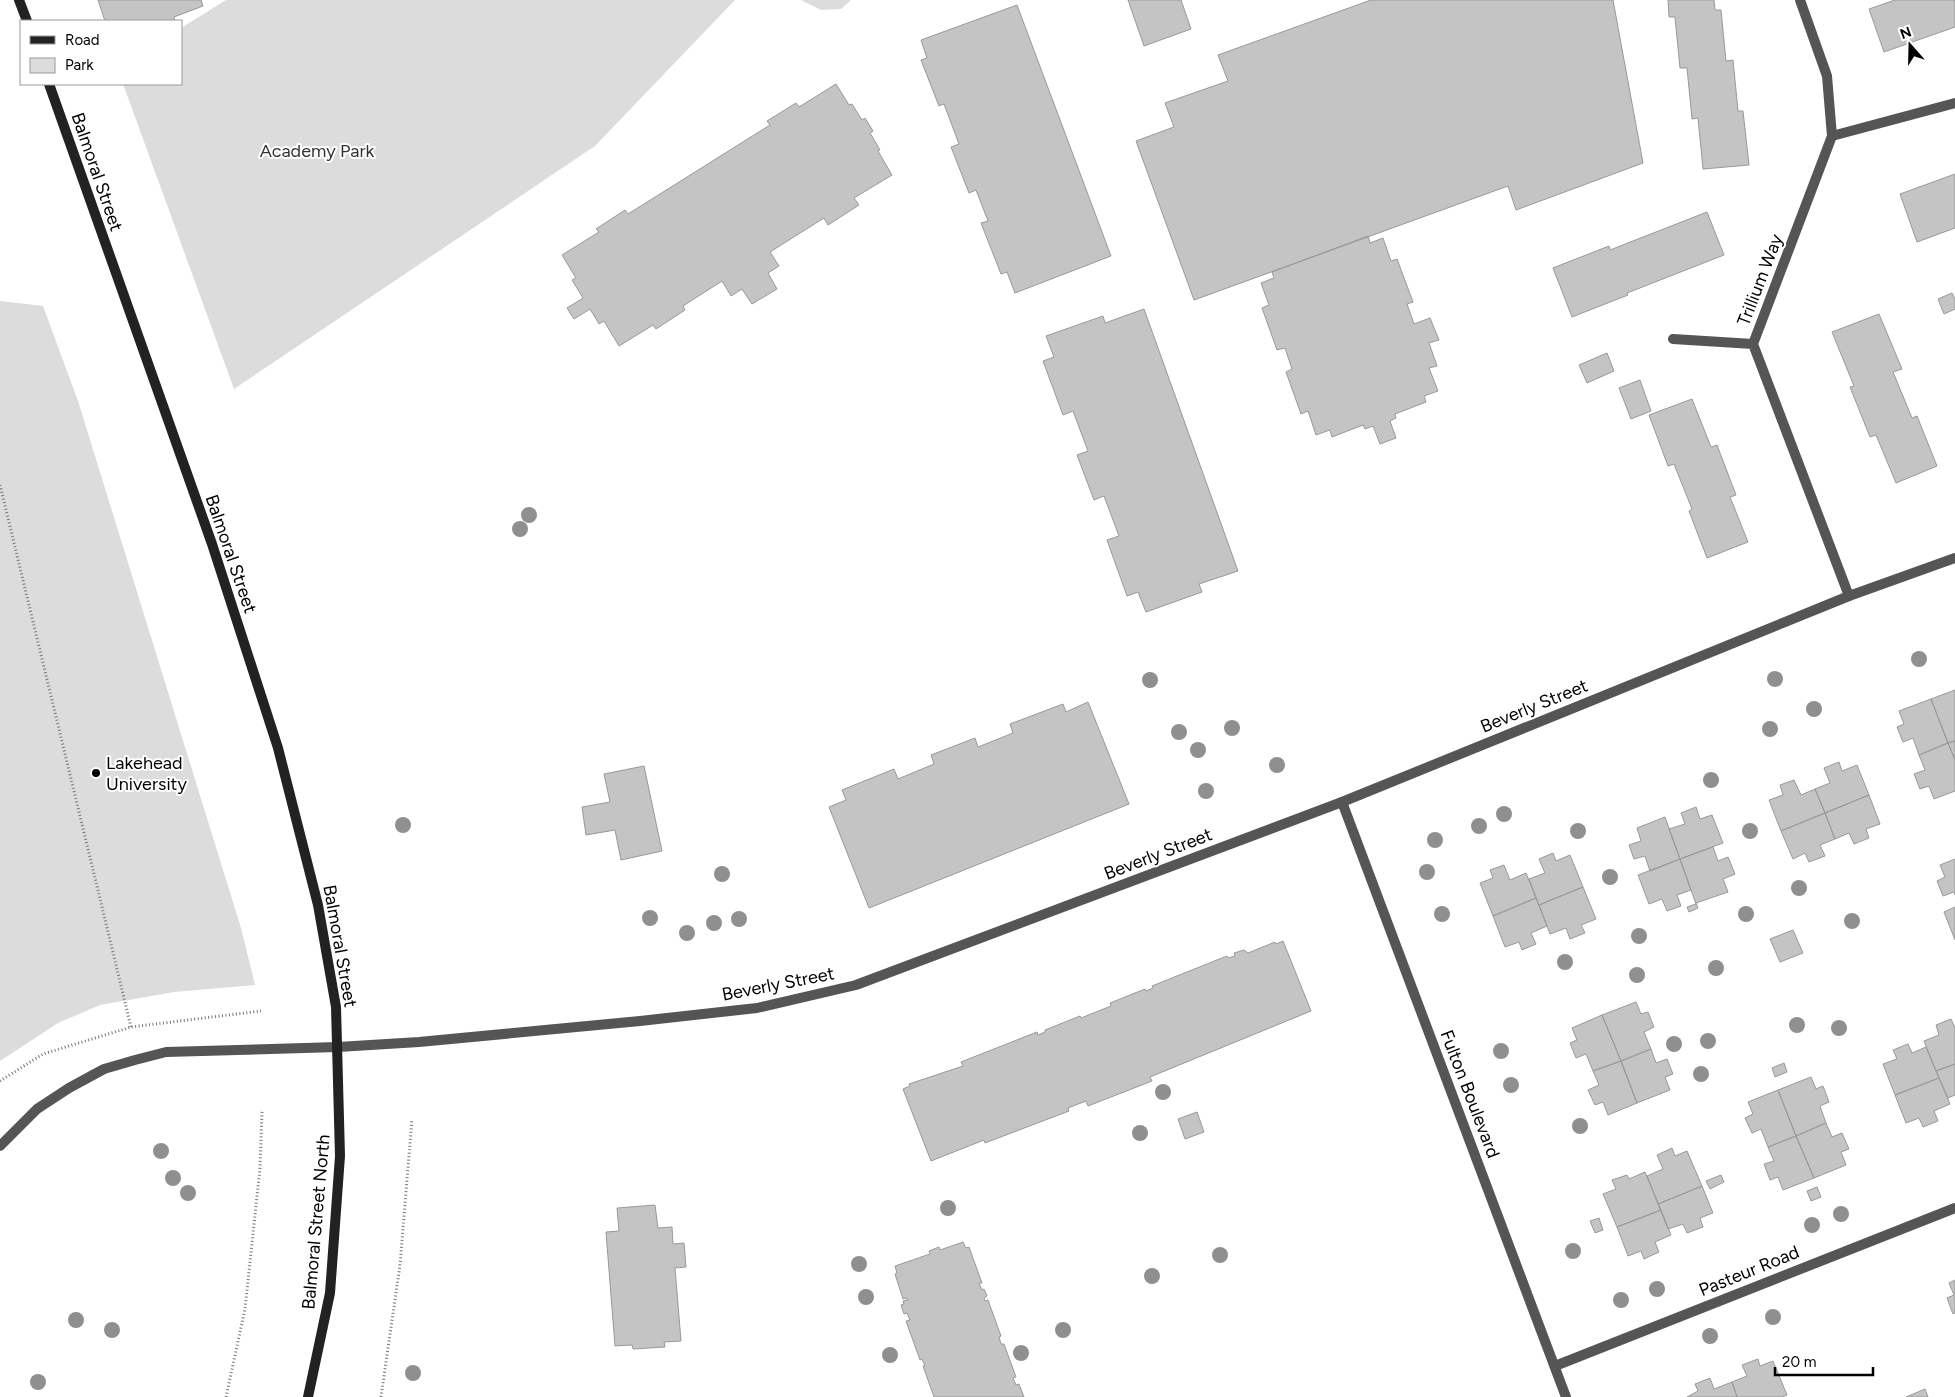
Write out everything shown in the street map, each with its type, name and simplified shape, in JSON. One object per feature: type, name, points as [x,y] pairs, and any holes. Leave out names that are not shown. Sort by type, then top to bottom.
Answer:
[{"type":"main road","points":[[19,0],[27,20]]},
{"type":"main road","name":"Balmoral Street","points":[[49,85],[212,544],[278,748],[318,905],[336,1007],[338,1047]]},
{"type":"main road","name":"Balmoral Street North","points":[[308,1397],[330,1293],[340,1156],[338,1047]]},
{"type":"street","name":"Trillium Way","points":[[1800,0],[1828,76],[1832,136],[1754,344],[1849,596]]},
{"type":"street","points":[[1832,136],[1955,103]]},
{"type":"street","points":[[1672,339],[1754,344]]},
{"type":"street","name":"Beverly Street","points":[[0,1146],[37,1109],[69,1088],[104,1069],[166,1052],[338,1047],[418,1042],[757,1008],[856,985],[1342,802],[1849,596],[1955,558]]},
{"type":"street","name":"Fulton Boulevard","points":[[1342,802],[1566,1397]]},
{"type":"street","name":"Pasteur Road","points":[[1555,1366],[1955,1208]]},
{"type":"path","points":[[0,485],[131,1027]]},
{"type":"path","points":[[0,1082],[43,1054],[131,1027],[261,1010]]},
{"type":"path","points":[[226,1397],[245,1309],[260,1168],[262,1111]]},
{"type":"path","points":[[381,1397],[400,1265],[412,1119]]},
{"type":"green space","name":"Academy Park","points":[[226,0],[735,0],[595,146],[234,389],[123,85],[182,85],[182,27]]},
{"type":"green space","points":[[801,0],[851,0],[841,9],[821,10]]},
{"type":"green space","points":[[0,301],[43,306],[78,401],[241,928],[255,985],[174,992],[100,1005],[58,1023],[0,1061]]},
{"type":"building","points":[[98,0],[201,0],[203,6],[174,17],[175,20],[105,20]]},
{"type":"building","points":[[1128,0],[1181,0],[1191,29],[1144,46]]},
{"type":"building","points":[[1371,0],[1613,0],[1643,163],[1516,210],[1508,186],[1194,300],[1136,141],[1174,127],[1165,103],[1228,81],[1218,55]]},
{"type":"building","points":[[1668,0],[1714,0],[1715,10],[1721,10],[1726,61],[1733,60],[1738,111],[1743,111],[1749,165],[1703,169],[1698,118],[1692,119],[1687,68],[1680,68],[1675,17],[1669,17]]},
{"type":"building","points":[[1895,0],[1955,0],[1955,27],[1884,52],[1869,9]]},
{"type":"building","points":[[1017,5],[1111,256],[1015,293],[1007,272],[1001,274],[981,223],[988,221],[976,190],[969,193],[951,147],[959,144],[944,104],[939,106],[921,60],[927,58],[921,40]]},
{"type":"building","points":[[836,84],[849,105],[852,104],[862,120],[865,118],[873,131],[870,133],[892,175],[854,198],[859,205],[828,225],[824,218],[770,252],[779,266],[768,273],[777,289],[752,304],[742,289],[731,296],[722,281],[683,306],[685,310],[656,329],[653,325],[619,346],[604,321],[599,324],[590,309],[574,319],[567,308],[583,298],[572,280],[576,278],[562,255],[599,232],[596,229],[625,210],[628,214],[770,125],[767,121],[796,103],[799,107]]},
{"type":"building","points":[[1955,174],[1955,228],[1917,242],[1900,194]]},
{"type":"building","points":[[1707,212],[1724,255],[1572,317],[1553,268],[1609,246],[1610,250]]},
{"type":"building","points":[[1368,236],[1370,243],[1383,238],[1391,261],[1397,259],[1413,302],[1407,304],[1414,324],[1430,318],[1439,340],[1429,343],[1437,366],[1429,368],[1438,391],[1424,396],[1426,402],[1395,414],[1396,418],[1390,421],[1396,438],[1380,444],[1373,426],[1365,429],[1363,425],[1332,437],[1330,430],[1316,435],[1308,411],[1301,414],[1286,372],[1292,369],[1285,348],[1277,350],[1262,308],[1269,305],[1261,283],[1274,278],[1272,272]]},
{"type":"building","points":[[1952,293],[1955,299],[1955,309],[1944,314],[1938,299]]},
{"type":"building","points":[[1144,309],[1238,571],[1199,584],[1202,592],[1146,612],[1138,592],[1127,596],[1107,540],[1119,536],[1104,496],[1094,500],[1077,455],[1088,451],[1073,411],[1063,415],[1043,361],[1054,357],[1046,336],[1103,316],[1105,323]]},
{"type":"building","points":[[1879,314],[1902,369],[1893,372],[1912,418],[1917,416],[1937,466],[1896,483],[1876,435],[1870,437],[1850,387],[1854,386],[1832,332]]},
{"type":"building","points":[[1607,353],[1614,371],[1587,383],[1579,365]]},
{"type":"building","points":[[1640,380],[1651,411],[1631,419],[1619,388]]},
{"type":"building","points":[[1692,399],[1711,447],[1717,445],[1736,495],[1730,497],[1748,542],[1707,558],[1689,511],[1692,509],[1674,464],[1668,466],[1649,415]]},
{"type":"building","points":[[1955,690],[1955,741],[1948,743],[1931,699]]},
{"type":"building","points":[[1931,699],[1948,743],[1919,755],[1913,738],[1903,742],[1897,727],[1904,724],[1899,711]]},
{"type":"building","points":[[1088,702],[1129,804],[869,908],[829,807],[846,800],[842,790],[894,769],[898,779],[934,764],[931,755],[975,738],[978,747],[1013,733],[1010,724],[1063,704],[1066,712]]},
{"type":"building","points":[[1955,741],[1955,760],[1948,743]]},
{"type":"building","points":[[1948,743],[1955,760],[1955,791],[1934,799],[1929,786],[1920,789],[1914,774],[1925,770],[1919,755]]},
{"type":"building","points":[[1839,762],[1842,771],[1857,765],[1869,795],[1825,813],[1815,789],[1830,783],[1824,768]]},
{"type":"building","points":[[644,766],[662,851],[621,860],[615,830],[586,835],[582,807],[610,802],[604,774]]},
{"type":"building","points":[[1794,780],[1801,795],[1815,789],[1825,813],[1781,831],[1769,800],[1783,795],[1780,785]]},
{"type":"building","points":[[1869,795],[1880,824],[1866,829],[1869,838],[1854,844],[1849,833],[1835,839],[1825,813]]},
{"type":"building","points":[[1696,807],[1700,819],[1712,815],[1723,843],[1680,859],[1669,829],[1685,824],[1681,813]]},
{"type":"building","points":[[1825,813],[1835,839],[1820,845],[1825,856],[1809,862],[1805,853],[1793,859],[1781,831]]},
{"type":"building","points":[[1665,817],[1680,859],[1650,871],[1645,856],[1634,859],[1629,845],[1641,841],[1637,828]]},
{"type":"building","points":[[1713,847],[1718,861],[1728,857],[1735,874],[1723,879],[1728,892],[1696,903],[1698,908],[1689,912],[1687,907],[1696,904],[1680,859]]},
{"type":"building","points":[[1553,853],[1556,861],[1570,855],[1583,887],[1539,905],[1529,879],[1545,873],[1539,859]]},
{"type":"building","points":[[1680,859],[1691,890],[1677,895],[1681,906],[1667,911],[1662,899],[1649,904],[1638,875]]},
{"type":"building","points":[[1955,859],[1955,895],[1954,892],[1943,896],[1937,881],[1945,877],[1940,865]]},
{"type":"building","points":[[1504,865],[1510,880],[1526,873],[1536,898],[1493,916],[1480,883],[1493,878],[1490,870]]},
{"type":"building","points":[[1583,887],[1596,919],[1581,925],[1585,933],[1570,939],[1566,928],[1550,934],[1539,905]]},
{"type":"building","points":[[1536,898],[1547,926],[1531,933],[1536,944],[1522,950],[1519,942],[1505,947],[1493,916]]},
{"type":"building","points":[[1955,907],[1955,940],[1944,912]]},
{"type":"building","points":[[1793,930],[1803,953],[1780,962],[1770,939]]},
{"type":"building","points":[[1283,941],[1311,1011],[1150,1077],[1152,1081],[1088,1106],[1086,1101],[1068,1108],[1069,1111],[985,1143],[984,1140],[931,1161],[903,1089],[910,1086],[909,1084],[963,1066],[961,1062],[1037,1032],[1038,1035],[1045,1032],[1045,1030],[1080,1016],[1081,1018],[1111,1006],[1110,1003],[1145,989],[1146,991],[1153,988],[1152,986],[1227,956],[1228,958],[1235,956],[1234,953],[1244,950],[1248,953],[1275,942],[1276,944]]},
{"type":"building","points":[[1636,1002],[1641,1014],[1648,1012],[1654,1027],[1644,1032],[1651,1049],[1621,1061],[1602,1015]]},
{"type":"building","points":[[1602,1015],[1621,1061],[1593,1071],[1586,1054],[1576,1058],[1570,1043],[1577,1040],[1572,1028]]},
{"type":"building","points":[[1951,1019],[1955,1028],[1955,1064],[1936,1071],[1924,1041],[1939,1035],[1936,1025]]},
{"type":"building","points":[[1908,1044],[1912,1053],[1926,1047],[1939,1078],[1895,1095],[1883,1064],[1897,1059],[1893,1050]]},
{"type":"building","points":[[1651,1049],[1656,1063],[1667,1059],[1673,1074],[1665,1077],[1670,1090],[1637,1103],[1621,1061]]},
{"type":"building","points":[[1621,1061],[1637,1103],[1608,1115],[1603,1102],[1595,1105],[1588,1090],[1599,1085],[1593,1071]]},
{"type":"building","points":[[1784,1063],[1787,1072],[1775,1077],[1772,1068]]},
{"type":"building","points":[[1955,1064],[1955,1095],[1948,1098],[1936,1071]]},
{"type":"building","points":[[1811,1077],[1816,1089],[1823,1086],[1829,1102],[1820,1106],[1826,1123],[1796,1136],[1778,1090]]},
{"type":"building","points":[[1939,1078],[1950,1104],[1934,1111],[1938,1121],[1923,1127],[1919,1118],[1906,1123],[1895,1095]]},
{"type":"building","points":[[1778,1090],[1796,1136],[1768,1147],[1761,1129],[1752,1133],[1745,1118],[1753,1114],[1748,1102]]},
{"type":"building","points":[[1197,1112],[1204,1132],[1185,1139],[1178,1119]]},
{"type":"building","points":[[1826,1123],[1832,1137],[1842,1133],[1849,1149],[1841,1152],[1846,1165],[1814,1178],[1796,1136]]},
{"type":"building","points":[[1796,1136],[1814,1178],[1783,1190],[1778,1177],[1770,1180],[1764,1164],[1774,1161],[1768,1147]]},
{"type":"building","points":[[1672,1148],[1675,1156],[1687,1151],[1702,1186],[1658,1204],[1647,1176],[1663,1169],[1657,1155]]},
{"type":"building","points":[[1645,1172],[1661,1210],[1617,1227],[1603,1194],[1616,1189],[1612,1180],[1627,1175],[1629,1179]]},
{"type":"building","points":[[1721,1175],[1724,1182],[1710,1189],[1706,1181]]},
{"type":"building","points":[[1702,1186],[1713,1213],[1700,1218],[1703,1227],[1687,1233],[1683,1224],[1668,1229],[1658,1204]]},
{"type":"building","points":[[1817,1187],[1821,1197],[1811,1201],[1807,1191]]},
{"type":"building","points":[[655,1205],[658,1228],[672,1227],[673,1244],[684,1243],[686,1267],[675,1268],[681,1341],[664,1342],[665,1347],[633,1349],[632,1345],[615,1346],[606,1232],[619,1231],[617,1208]]},
{"type":"building","points":[[1661,1210],[1671,1235],[1655,1242],[1659,1252],[1644,1259],[1641,1251],[1628,1256],[1617,1227]]},
{"type":"building","points":[[1599,1218],[1603,1230],[1595,1233],[1590,1221]]},
{"type":"building","points":[[963,1242],[966,1248],[969,1247],[982,1283],[979,1283],[987,1296],[984,1298],[985,1301],[988,1300],[1001,1336],[999,1337],[1001,1344],[1004,1344],[1016,1377],[1013,1378],[1016,1385],[1019,1384],[1024,1397],[934,1397],[923,1366],[925,1366],[922,1359],[920,1360],[906,1321],[910,1320],[907,1313],[904,1314],[901,1305],[904,1304],[903,1301],[908,1300],[907,1298],[903,1299],[895,1274],[897,1273],[895,1266],[930,1254],[929,1251],[939,1247],[940,1250]]},
{"type":"building","points":[[1955,1280],[1955,1313],[1953,1314],[1947,1298],[1954,1295],[1949,1283]]},
{"type":"building","points":[[1758,1359],[1760,1366],[1773,1361],[1787,1395],[1782,1397],[1737,1397],[1732,1382],[1747,1376],[1742,1365]]},
{"type":"building","points":[[1710,1378],[1714,1389],[1732,1382],[1737,1397],[1687,1397],[1698,1391],[1695,1384]]},
{"type":"building","points":[[1925,1389],[1928,1397],[1906,1397]]},
{"type":"place","name":"Lakehead University","points":[[96,773]]}]
